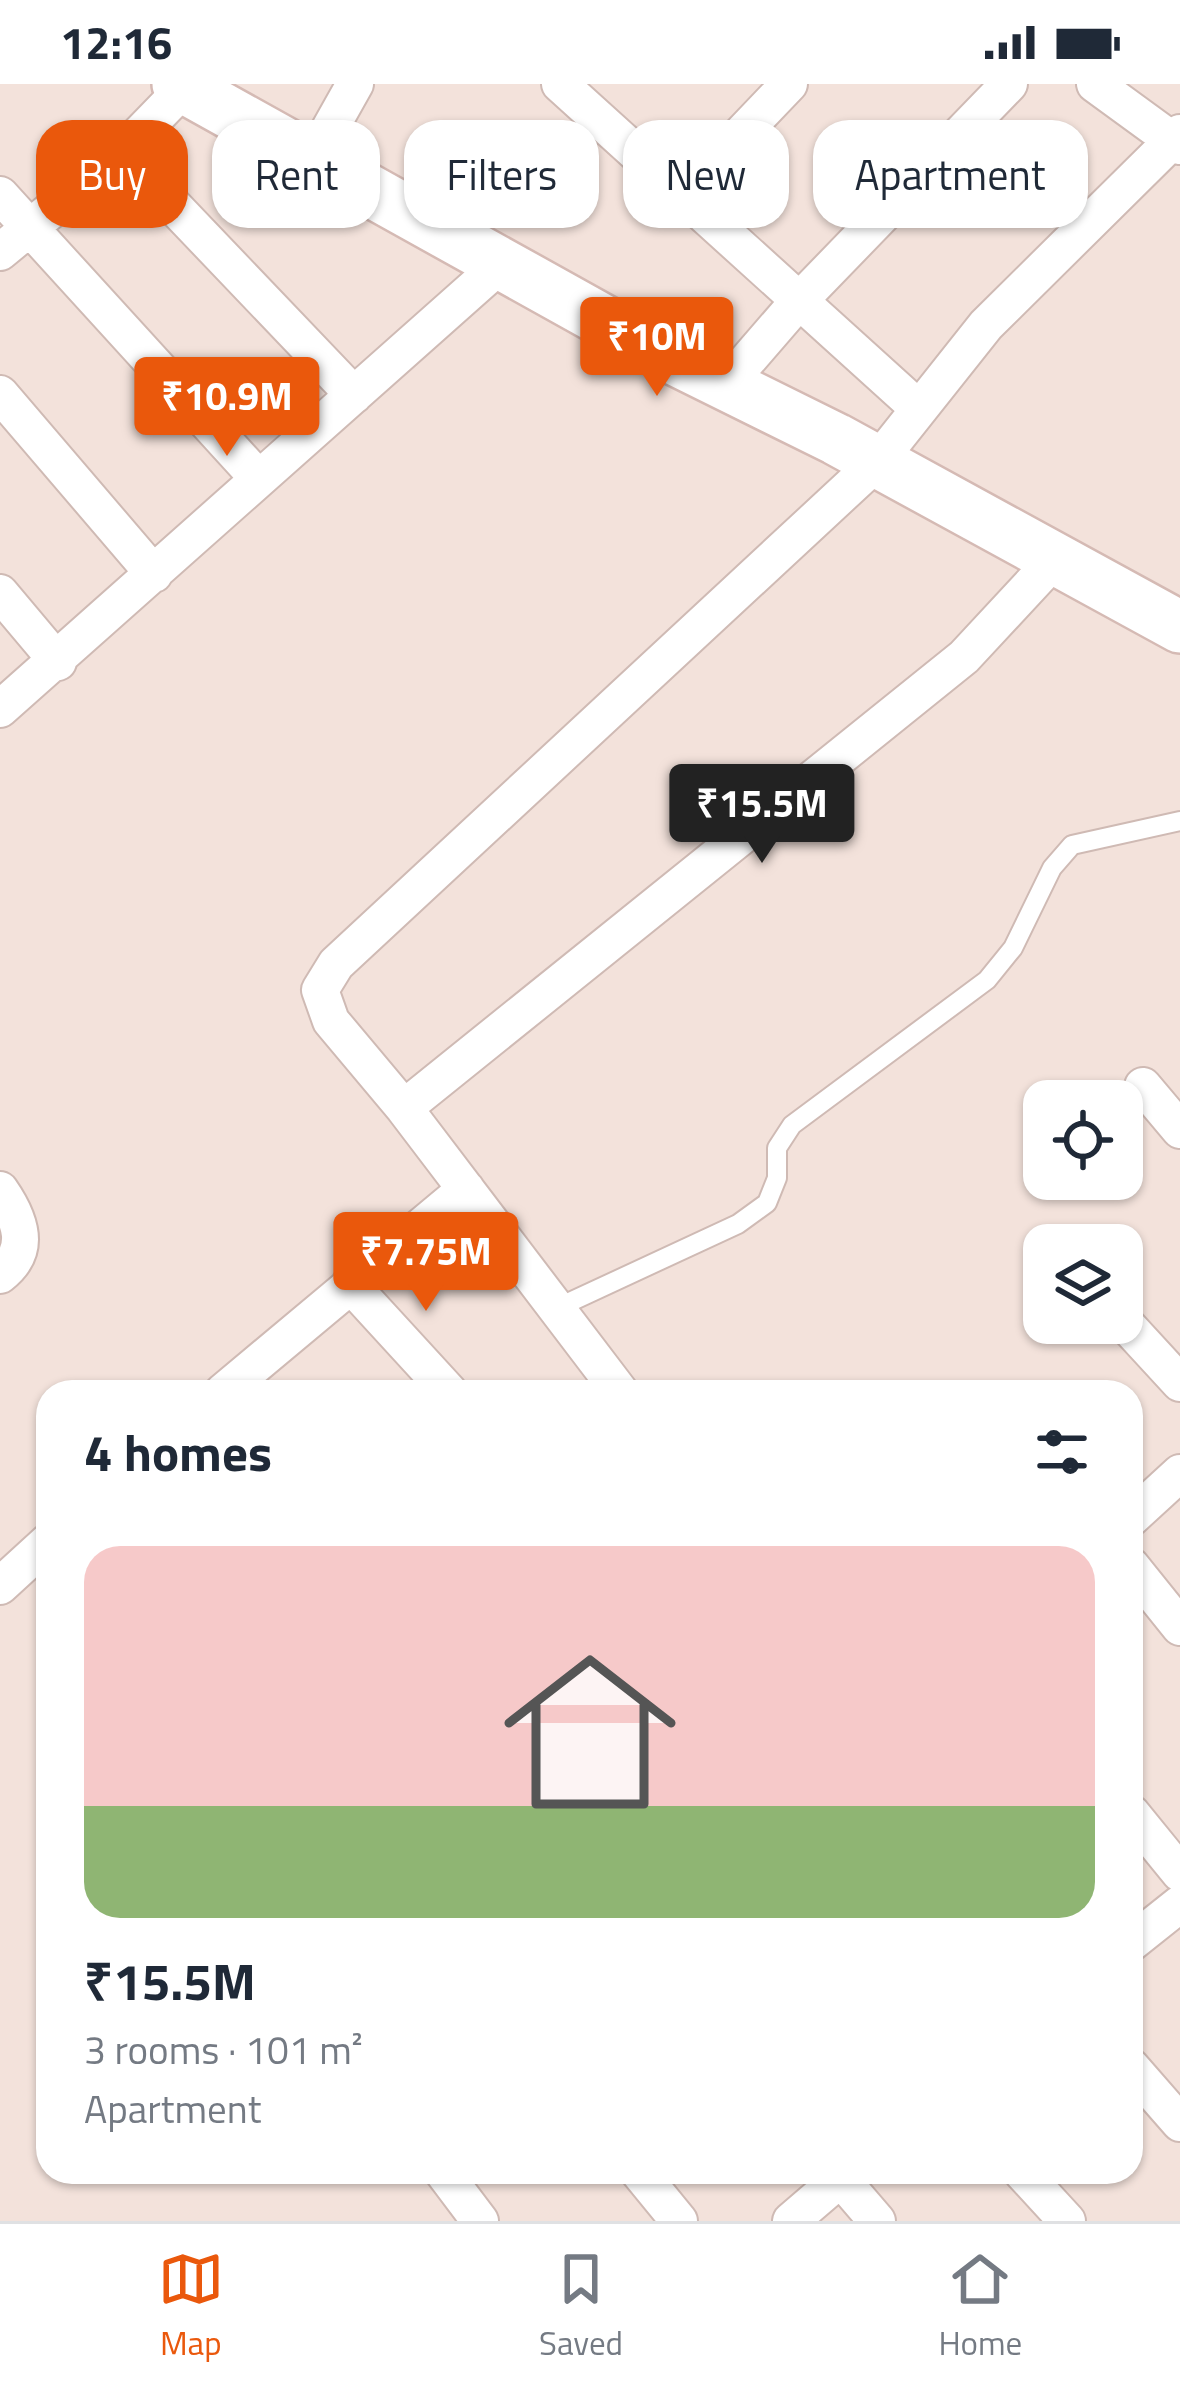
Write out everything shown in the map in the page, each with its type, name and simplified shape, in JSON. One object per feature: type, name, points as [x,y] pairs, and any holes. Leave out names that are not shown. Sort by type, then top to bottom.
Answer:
[{"type":"main road","points":[[184,85],[247,120]]},
{"type":"main road","points":[[380,195],[500,264],[878,461],[1180,627]]},
{"type":"street","points":[[335,120],[356,84]]},
{"type":"street","points":[[755,120],[789,84]]},
{"type":"street","points":[[726,385],[797,303],[1009,84]]},
{"type":"street","points":[[611,1380],[404,1108],[331,1021],[320,990],[336,964],[878,461],[1046,261],[1178,140],[1095,84]]},
{"type":"street","points":[[152,120],[184,85]]},
{"type":"street","points":[[574,89],[623,136]]},
{"type":"street","points":[[0,195],[259,479]]},
{"type":"street","points":[[0,252],[36,221]]},
{"type":"street","points":[[188,221],[355,395]]},
{"type":"street","points":[[719,228],[918,409]]},
{"type":"street","points":[[0,709],[500,264]]},
{"type":"street","points":[[0,394],[154,574]]},
{"type":"street","points":[[404,1108],[964,657],[1055,558]]},
{"type":"street","points":[[0,593],[58,662]]},
{"type":"street","points":[[1143,1086],[1180,1130]]},
{"type":"street","points":[[238,1380],[466,1189]]},
{"type":"street","points":[[0,1190],[18,1218],[22,1241],[13,1264],[0,1275]]},
{"type":"street","points":[[350,1284],[438,1380]]},
{"type":"street","points":[[1143,1343],[1180,1383]]},
{"type":"street","points":[[1143,1507],[1180,1473]]},
{"type":"street","points":[[0,1586],[36,1557]]},
{"type":"street","points":[[1143,1581],[1180,1628]]},
{"type":"street","points":[[1143,1828],[1180,1873]]},
{"type":"street","points":[[1143,1933],[1180,1904]]},
{"type":"street","points":[[1143,2081],[1180,2123]]},
{"type":"street","points":[[451,2184],[480,2221]]},
{"type":"street","points":[[649,2184],[679,2221]]},
{"type":"street","points":[[791,2221],[830,2184]]},
{"type":"street","points":[[849,2184],[877,2221]]},
{"type":"street","points":[[1033,2184],[1067,2221]]},
{"type":"lane","points":[[556,1308],[738,1224],[766,1204],[776,1178],[777,1148],[792,1124],[987,980],[1013,948],[1052,868],[1072,845],[1180,821]]},
{"type":"shaded area","points":[[0,84],[1180,84],[1180,2221],[0,2221]]}]
